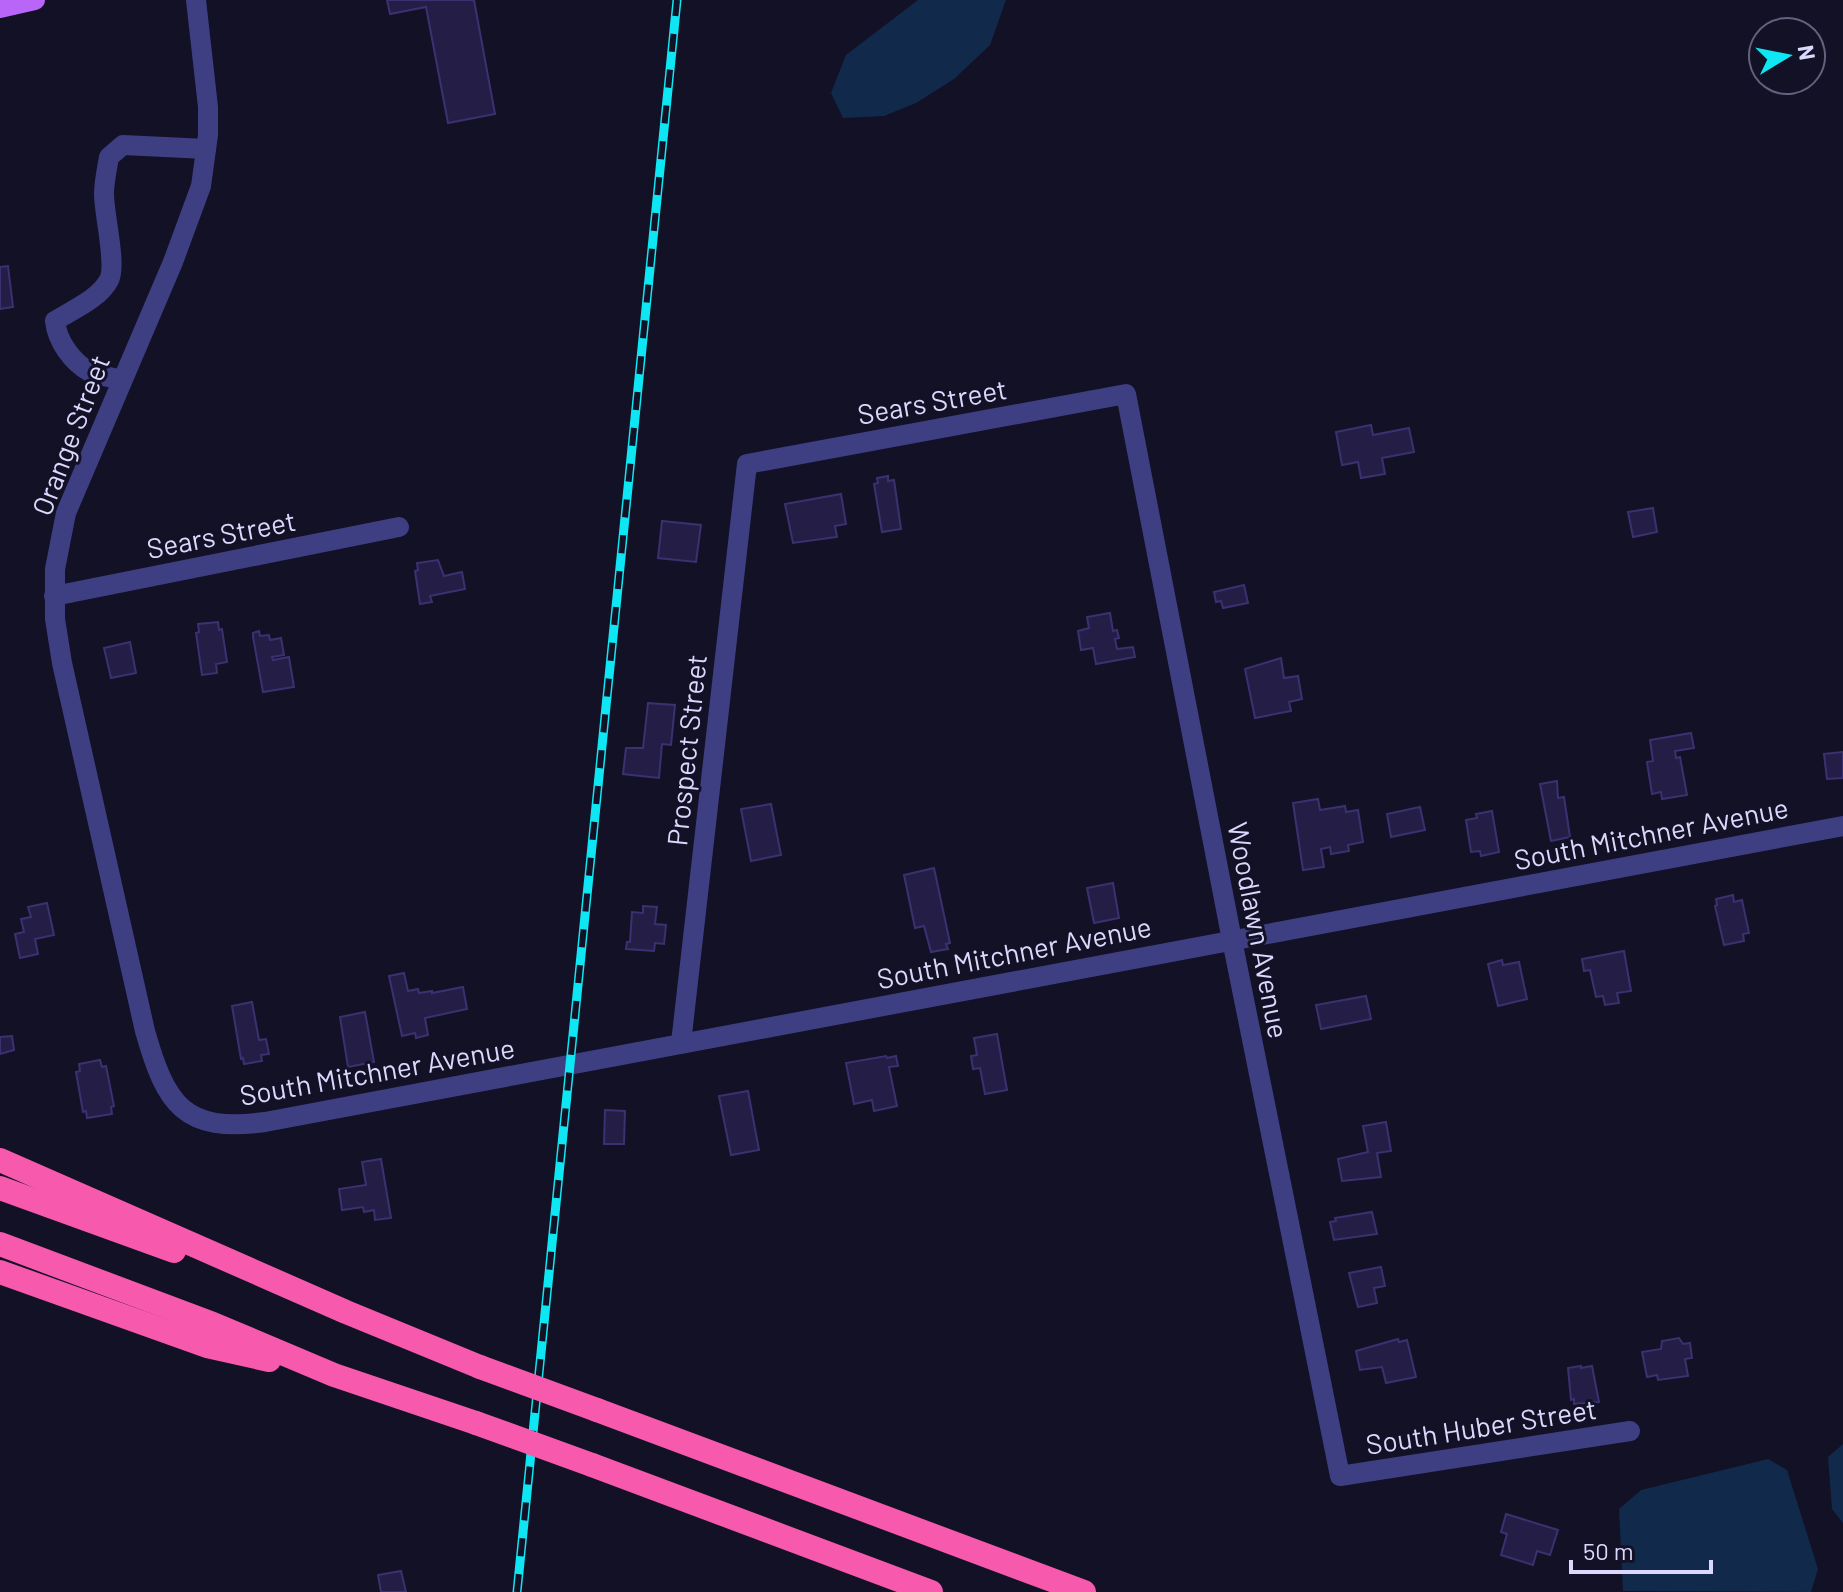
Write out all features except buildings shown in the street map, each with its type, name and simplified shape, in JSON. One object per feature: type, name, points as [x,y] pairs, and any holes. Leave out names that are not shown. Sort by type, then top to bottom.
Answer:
[{"type":"highway","points":[[0,1160],[346,1312],[480,1367],[1084,1592]]},
{"type":"highway","points":[[0,1188],[346,1312]]},
{"type":"highway","points":[[0,1244],[213,1324],[334,1375],[592,1465],[931,1592]]},
{"type":"highway","points":[[0,1272],[207,1346],[334,1375]]},
{"type":"main road","points":[[0,8],[35,0]]},
{"type":"street","name":"Orange Street","points":[[196,0],[208,107],[201,186],[66,513],[55,569],[54,596],[62,663],[145,1031],[163,1084],[182,1109],[196,1118]]},
{"type":"street","points":[[121,380],[91,372],[70,354],[56,333],[55,321],[98,294],[110,279],[112,266],[104,192],[109,157],[123,145],[206,149]]},
{"type":"street","name":"Sears Street","points":[[747,464],[1126,394]]},
{"type":"street","name":"Woodlawn Avenue","points":[[1126,394],[1340,1476]]},
{"type":"street","name":"Prospect Street","points":[[681,1043],[747,464]]},
{"type":"street","name":"Sears Street","points":[[54,596],[399,527]]},
{"type":"street","name":"South Mitchner Avenue","points":[[196,1118],[231,1126],[265,1122],[1843,826]]},
{"type":"street","name":"South Huber Street","points":[[1340,1476],[1630,1431]]},
{"type":"water","points":[[918,0],[1006,0],[990,45],[954,79],[916,103],[884,116],[843,118],[831,93],[846,55]]},
{"type":"water","points":[[1843,1444],[1843,1523],[1832,1509],[1828,1457]]},
{"type":"water","points":[[1768,1459],[1787,1470],[1818,1569],[1811,1592],[1623,1591],[1619,1509],[1641,1490]]},
{"type":"railway","points":[[517,1592],[677,0]]}]
